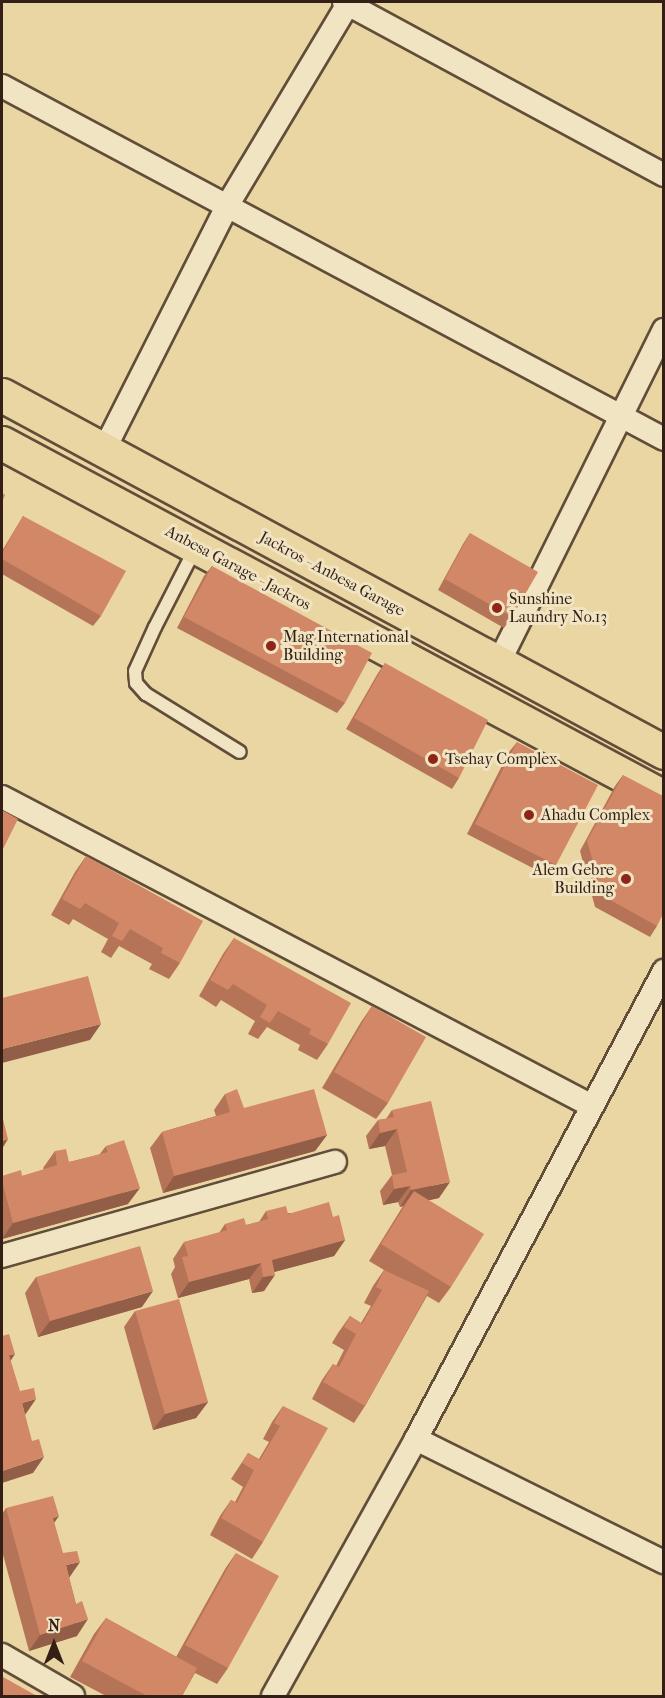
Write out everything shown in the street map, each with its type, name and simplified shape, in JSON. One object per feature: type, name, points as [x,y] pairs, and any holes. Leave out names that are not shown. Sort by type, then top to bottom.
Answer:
[{"type":"main road","name":"Jackros - Anbesa Garage","points":[[2,395],[663,752]]},
{"type":"main road","name":"Anbesa Garage - Jackros","points":[[2,443],[663,797]]},
{"type":"street","points":[[104,450],[227,207],[347,2],[663,175]]},
{"type":"street","points":[[2,86],[663,439]]},
{"type":"street","points":[[499,662],[663,330]]},
{"type":"street","points":[[2,797],[591,1106]]},
{"type":"street","points":[[273,1696],[416,1439],[663,971]]},
{"type":"street","points":[[2,1256],[335,1162]]},
{"type":"street","points":[[416,1439],[663,1562]]},
{"type":"street","points":[[2,1655],[73,1696]]},
{"type":"lane","points":[[197,546],[154,627],[135,671],[136,682],[146,694],[240,752]]},
{"type":"building","points":[[23,516],[126,571],[101,616],[2,559],[2,553]]},
{"type":"building","points":[[470,533],[538,572],[512,617],[445,579]]},
{"type":"building","name":"Mag International Building","points":[[212,566],[372,653],[345,703],[184,617]]},
{"type":"building","name":"Tsehay Complex","points":[[385,663],[488,720],[459,778],[354,718]]},
{"type":"building","name":"Ahadu Complex","points":[[517,742],[598,785],[556,865],[475,824]]},
{"type":"building","name":"Alem Gebre Building","points":[[623,775],[663,796],[663,914],[657,926],[603,896],[587,841]]},
{"type":"building","points":[[2,810],[18,819],[2,851]]},
{"type":"building","points":[[86,856],[203,921],[180,963],[161,953],[163,948],[130,929],[122,941],[112,936],[119,923],[85,903],[80,909],[62,899]]},
{"type":"building","points":[[234,938],[351,1003],[328,1044],[309,1034],[311,1029],[278,1011],[270,1023],[260,1017],[267,1005],[233,984],[228,990],[210,980]]},
{"type":"building","points":[[88,976],[101,1024],[2,1049],[2,998]]},
{"type":"building","points":[[372,1006],[426,1037],[388,1103],[334,1072]]},
{"type":"building","points":[[237,1089],[244,1108],[314,1089],[327,1135],[174,1176],[162,1132],[230,1112],[225,1094]]},
{"type":"building","points":[[431,1101],[450,1182],[411,1190],[410,1186],[394,1189],[392,1175],[407,1172],[397,1129],[380,1133],[378,1120],[394,1117],[392,1110]]},
{"type":"building","points":[[2,1115],[8,1139],[2,1141]]},
{"type":"building","points":[[124,1140],[140,1188],[13,1223],[2,1176],[21,1170],[22,1176],[57,1165],[55,1151],[66,1149],[69,1162],[108,1152],[106,1146]]},
{"type":"building","points":[[414,1191],[484,1234],[451,1287],[381,1244]]},
{"type":"building","points":[[329,1202],[333,1217],[339,1215],[345,1240],[272,1260],[275,1275],[263,1277],[261,1263],[189,1282],[182,1257],[188,1256],[184,1242],[227,1230],[225,1224],[244,1218],[246,1225],[268,1219],[266,1211],[286,1206],[288,1214]]},
{"type":"building","points":[[140,1246],[153,1291],[50,1321],[36,1277]]},
{"type":"building","points":[[384,1270],[429,1291],[365,1406],[323,1382],[333,1364],[339,1367],[356,1334],[344,1327],[350,1316],[362,1324],[382,1290],[376,1287]]},
{"type":"building","points":[[179,1299],[208,1402],[165,1414],[135,1311]]},
{"type":"building","points":[[9,1334],[15,1354],[9,1355],[20,1391],[34,1388],[36,1399],[22,1403],[32,1441],[39,1439],[44,1457],[2,1471],[2,1336]]},
{"type":"building","points":[[283,1406],[328,1428],[263,1542],[221,1518],[231,1500],[237,1503],[254,1470],[242,1463],[248,1453],[260,1460],[280,1426],[274,1423]]},
{"type":"building","points":[[53,1496],[59,1516],[53,1518],[63,1553],[77,1551],[80,1562],[66,1565],[76,1604],[82,1601],[88,1619],[40,1635],[6,1508]]},
{"type":"building","points":[[236,1553],[279,1576],[228,1668],[185,1645]]},
{"type":"building","points":[[106,1618],[197,1668],[182,1696],[147,1696],[82,1661]]},
{"type":"building","points":[[3,1677],[37,1696],[2,1696]]},
{"type":"place","name":"Sunshine Laundry No.13","points":[[497,608]]},
{"type":"place","name":"Mag International Building","points":[[271,646]]},
{"type":"place","name":"Tsehay Complex","points":[[433,759]]},
{"type":"place","name":"Ahadu Complex","points":[[529,815]]},
{"type":"place","name":"Alem Gebre Building","points":[[626,879]]}]
